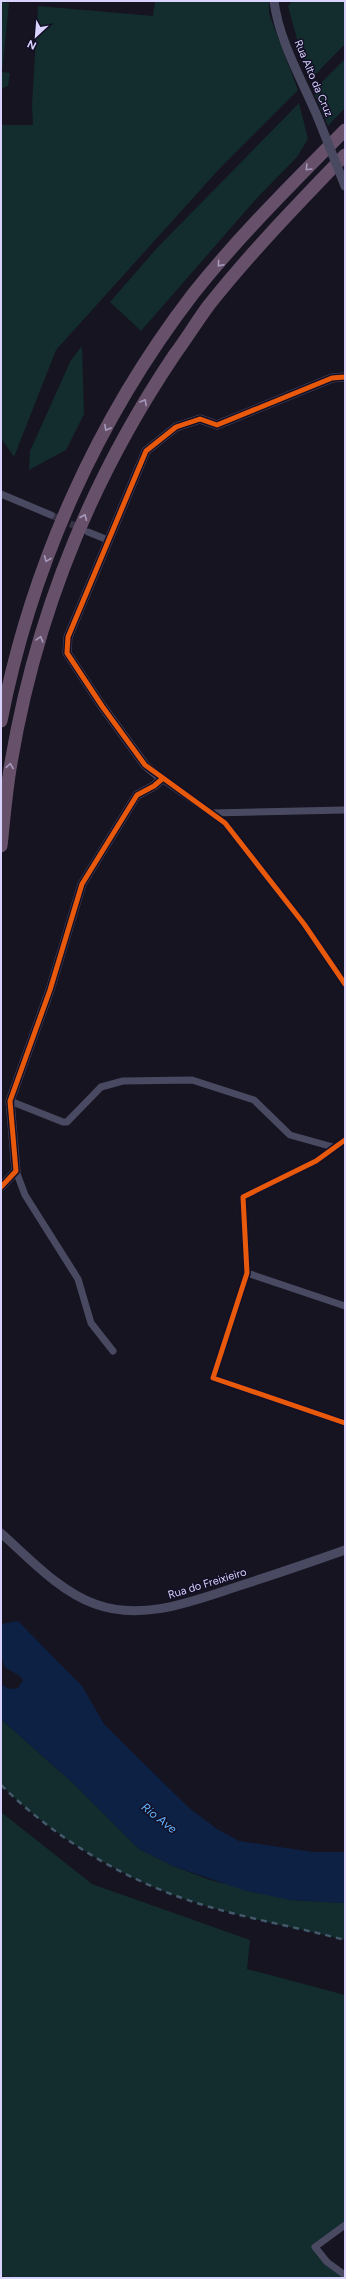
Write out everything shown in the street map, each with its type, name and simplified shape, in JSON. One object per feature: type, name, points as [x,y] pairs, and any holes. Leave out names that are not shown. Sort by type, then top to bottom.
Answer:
[{"type":"highway","points":[[1,721],[11,672],[39,577],[80,477],[131,385],[193,294],[272,205],[345,130]]},
{"type":"highway","points":[[1,846],[10,764],[29,674],[56,585],[98,486],[148,395],[208,306],[285,217],[345,155]]},
{"type":"street","name":"Rua Alto da Cruz","points":[[274,1],[276,16],[282,32],[345,186]]},
{"type":"street","points":[[345,377],[332,378],[217,425],[200,419],[176,427],[146,451],[68,638],[67,653],[102,706],[145,765],[162,779],[225,823],[304,924],[345,984]]},
{"type":"street","points":[[1,494],[51,515]]},
{"type":"street","points":[[88,532],[108,540]]},
{"type":"street","points":[[113,1351],[91,1323],[78,1279],[25,1195],[16,1171],[10,1101],[50,990],[82,884],[137,794],[154,786],[162,779]]},
{"type":"street","points":[[212,813],[345,810]]},
{"type":"street","points":[[10,1101],[63,1122],[68,1122],[101,1087],[123,1081],[192,1080],[254,1100],[290,1135],[333,1147]]},
{"type":"street","points":[[345,1140],[333,1147],[316,1161],[243,1197],[246,1273],[213,1378],[345,1423]]},
{"type":"street","points":[[1,1187],[16,1171]]},
{"type":"street","points":[[246,1273],[345,1306]]},
{"type":"street","name":"Rua do Freixieiro","points":[[1,1533],[63,1587],[78,1596],[95,1604],[136,1611],[179,1606],[345,1550]]},
{"type":"street","points":[[344,2274],[327,2262],[315,2246],[345,2226]]},
{"type":"green space","points":[[155,1],[269,1],[269,14],[298,90],[221,167],[56,350],[14,457],[1,438],[1,125],[33,125],[32,104],[38,6],[153,16]]},
{"type":"green space","points":[[292,1],[345,1],[345,44],[313,77],[300,50],[288,6]]},
{"type":"green space","points":[[1,2],[9,3],[2,72],[10,73],[8,86],[1,89]]},
{"type":"green space","points":[[345,59],[345,108],[328,126],[313,91]]},
{"type":"green space","points":[[299,103],[308,139],[297,157],[256,199],[141,331],[110,302],[157,248]]},
{"type":"green space","points":[[82,346],[84,414],[66,450],[29,470],[30,451],[71,360]]},
{"type":"green space","points":[[1,1719],[74,1784],[139,1849],[173,1866],[210,1880],[291,1900],[345,1903],[345,1940],[236,1914],[172,1895],[119,1871],[69,1841],[45,1824],[1,1785]]},
{"type":"green space","points":[[1,1812],[92,1884],[250,1940],[247,1969],[345,1995],[345,2225],[315,2247],[345,2278],[25,2278],[1,2276]]},
{"type":"water","name":"Rio Ave","points":[[18,1621],[82,1686],[104,1724],[188,1807],[217,1829],[239,1841],[313,1852],[345,1852],[345,1903],[291,1900],[246,1891],[173,1866],[139,1849],[74,1784],[1,1719],[1,1684],[9,1689],[18,1688],[23,1680],[5,1667],[3,1663],[1,1624]]},
{"type":"tunnel","points":[[51,515],[82,529]]},
{"type":"railway","points":[[1,1785],[45,1824],[69,1841],[119,1871],[172,1895],[254,1919],[345,1940]]},
{"type":"cycle path","points":[[345,377],[332,378],[217,425],[200,419],[176,427],[146,451],[68,637],[67,653],[102,706],[145,765],[225,823],[304,924],[345,984]]},
{"type":"cycle path","points":[[1,1187],[16,1171],[10,1101],[50,990],[82,884],[137,795],[154,786],[162,779]]},
{"type":"cycle path","points":[[345,1140],[316,1161],[243,1197],[247,1273],[213,1378],[345,1423]]}]
